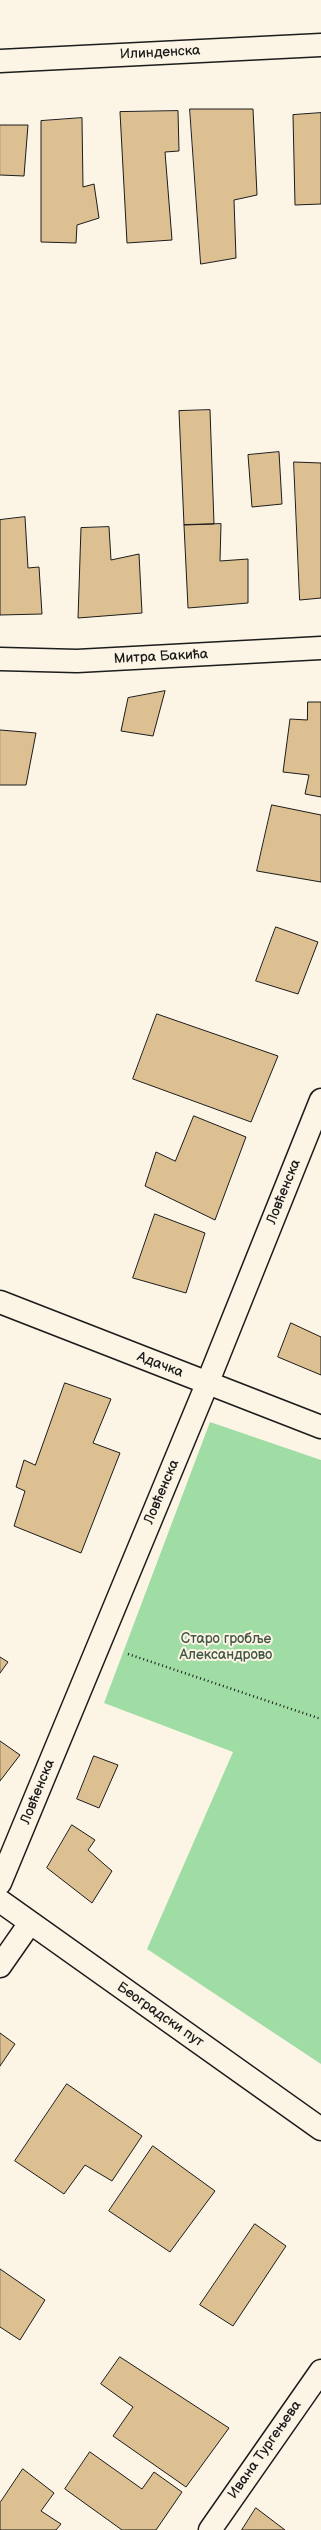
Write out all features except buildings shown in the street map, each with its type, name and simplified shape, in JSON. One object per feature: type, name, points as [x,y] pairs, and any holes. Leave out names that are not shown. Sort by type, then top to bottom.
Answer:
[{"type":"street","name":"Илинденска","points":[[0,62],[321,45]]},
{"type":"street","name":"Митра Бакића","points":[[0,659],[77,662],[321,648]]},
{"type":"street","name":"Ловћенска","points":[[0,1883],[207,1384],[321,1100]]},
{"type":"street","name":"Адачка","points":[[0,1302],[207,1384],[321,1427]]},
{"type":"street","name":"Београдски пут","points":[[0,1901],[321,2129]]},
{"type":"street","points":[[0,1966],[30,1923]]},
{"type":"street","name":"Ивана Тургењева","points":[[210,2530],[321,2371]]},
{"type":"path","points":[[99,1644],[321,1719]]},
{"type":"green space","name":"Старо гробље Александрово","points":[[210,1422],[321,1460],[321,2064],[147,1949],[233,1752],[104,1703]]}]
